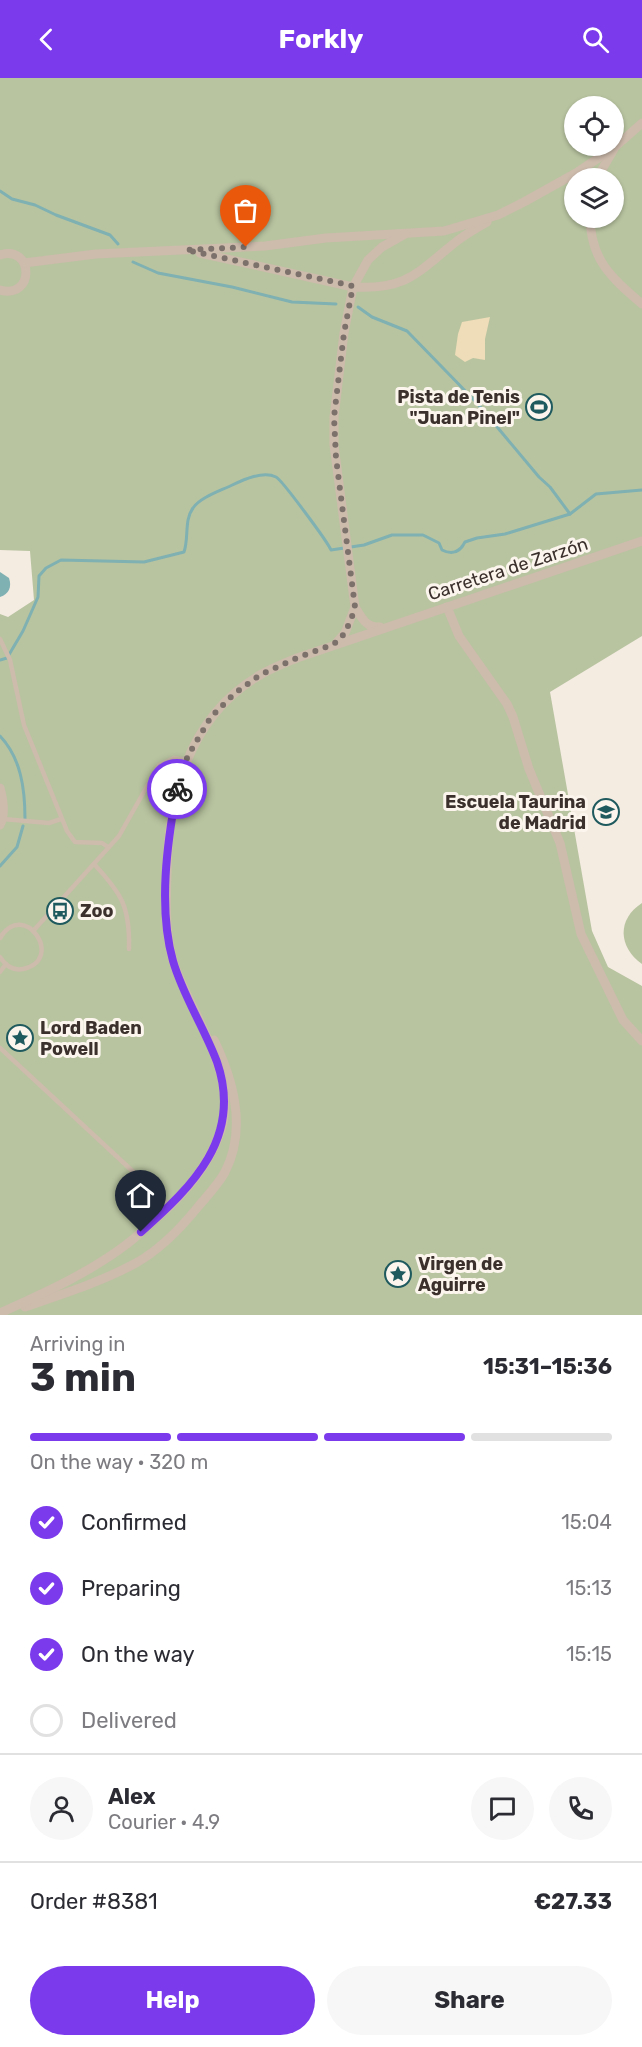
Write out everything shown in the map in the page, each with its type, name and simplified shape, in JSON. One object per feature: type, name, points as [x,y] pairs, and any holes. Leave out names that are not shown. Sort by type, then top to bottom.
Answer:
[{"type":"street","points":[[624,139],[642,123]]},
{"type":"street","points":[[584,168],[602,156]]},
{"type":"street","points":[[186,250],[353,286],[376,288],[397,284],[423,270],[453,243],[498,215],[564,179]]},
{"type":"street","points":[[24,263],[96,254],[265,246],[326,238],[410,231],[444,231],[498,215]]},
{"type":"street","points":[[592,228],[598,255],[607,272],[642,304]]},
{"type":"street","points":[[362,634],[356,630],[334,445],[334,417],[344,333],[353,286],[368,260],[382,247],[410,231]]},
{"type":"street","points":[[0,255],[17,256],[24,263],[27,271],[23,283],[14,291],[0,290]]},
{"type":"street","name":"Carretera de Zarzón","points":[[2,1314],[83,1273],[127,1244],[170,1206],[192,1182],[207,1161],[222,1130],[225,1105],[217,1062],[174,962],[169,941],[166,908],[167,847],[180,777],[186,760],[211,717],[234,694],[260,675],[297,658],[362,634],[642,542]]},
{"type":"street","points":[[447,607],[459,636],[507,704],[513,717],[529,769],[560,843],[581,934],[623,1020],[642,1041]]},
{"type":"street","points":[[354,610],[370,626],[385,627]]},
{"type":"street","points":[[334,644],[345,633],[354,610]]},
{"type":"street","points":[[0,788],[3,800],[2,822]]},
{"type":"street","name":"Carretera de Zarzón","points":[[2,1314],[94,1283],[137,1263],[164,1242],[190,1216],[225,1171],[235,1143],[237,1126],[230,1076],[211,1036],[194,1008]]},
{"type":"street","points":[[207,1161],[215,1155],[219,1156],[224,1162],[225,1171]]},
{"type":"street","points":[[127,1244],[124,1257],[128,1262],[137,1263]]},
{"type":"lane","points":[[0,639],[10,660],[22,720],[69,835],[75,842],[102,843],[108,847]]},
{"type":"lane","points":[[34,930],[124,829],[159,765],[174,758],[186,760]]},
{"type":"lane","points":[[2,822],[49,823],[61,819]]},
{"type":"lane","points":[[94,864],[115,887],[123,902],[129,927],[129,949]]},
{"type":"lane","points":[[0,938],[8,928],[22,925],[34,930],[42,949],[36,962],[25,969],[6,964],[0,957]]},
{"type":"lane","points":[[0,972],[6,964]]},
{"type":"lane","points":[[0,1048],[170,1206]]},
{"type":"green space","points":[[0,78],[642,78],[642,636],[550,692],[592,931],[608,967],[642,986],[642,1315],[0,1315],[0,614],[8,617],[34,600],[30,551],[0,550]]},
{"type":"green space","points":[[642,903],[642,964],[628,950],[624,933],[628,917]]},
{"type":"sand","points":[[490,317],[485,339],[485,360],[473,358],[465,362],[455,355],[462,322]]},
{"type":"water","points":[[0,572],[9,578],[10,584],[8,592],[0,597]]},
{"type":"waterway","points":[[0,191],[12,199],[35,205],[110,235],[118,244]]},
{"type":"waterway","points":[[133,262],[158,273],[232,287],[292,302],[336,304]]},
{"type":"waterway","points":[[358,307],[372,317],[407,331],[477,403],[550,487],[570,514]]},
{"type":"waterway","points":[[0,660],[7,658],[23,631],[38,597],[39,576],[46,568],[61,560],[144,562],[184,552],[188,518],[196,504],[252,477],[264,475],[276,477],[287,488],[331,550],[364,545],[392,535],[423,535],[439,543],[442,550],[452,552],[458,550],[465,542],[477,538],[505,534],[570,514],[596,494],[642,490]]},
{"type":"waterway","points":[[0,736],[17,764],[24,796],[25,819]]},
{"type":"waterway","points":[[0,866],[17,847],[23,826]]},
{"type":"way so far","points":[[177,789],[186,760],[211,717],[234,694],[260,675],[334,644],[343,637],[355,607],[334,445],[336,388],[353,286],[186,250],[246,247]]},
{"type":"place","name":"Pista de Tenis \"Juan Pinel\"","points":[[539,407]]},
{"type":"place","name":"Escuela Taurina de Madrid","points":[[606,812]]},
{"type":"place","name":"Zoo","points":[[60,911]]},
{"type":"place","name":"Lord Baden Powell","points":[[20,1038]]},
{"type":"place","name":"Virgen de Aguirre","points":[[398,1274]]},
{"type":"route","points":[[141,1232],[187,1189],[198,1175],[222,1130],[225,1105],[217,1062],[182,985],[169,941],[166,908],[167,847],[177,789]]}]
